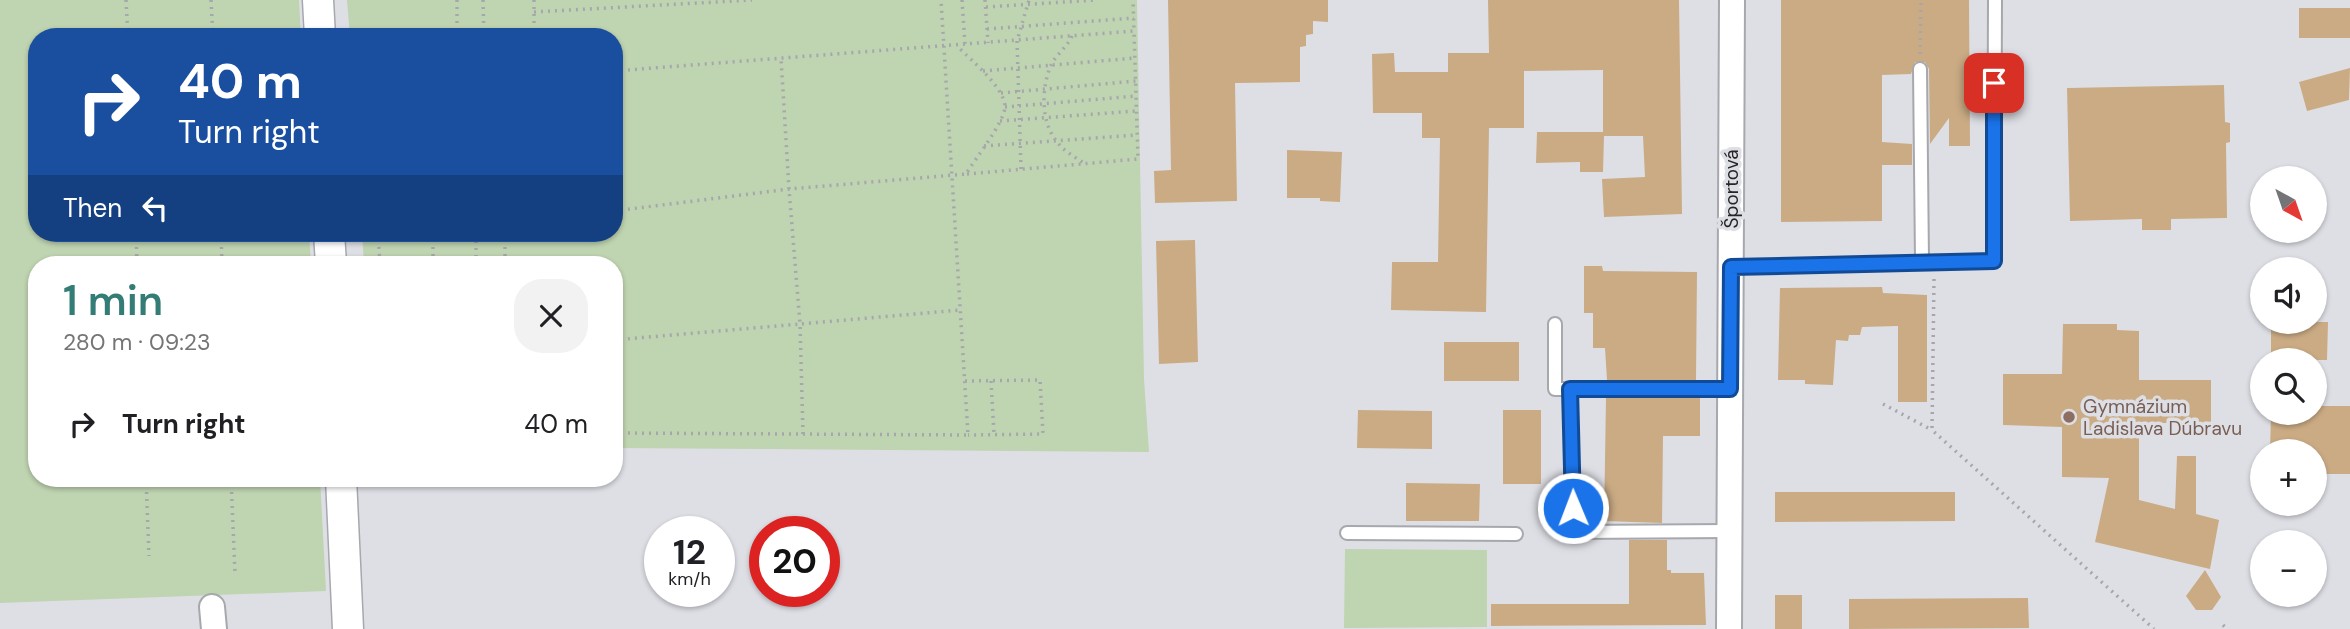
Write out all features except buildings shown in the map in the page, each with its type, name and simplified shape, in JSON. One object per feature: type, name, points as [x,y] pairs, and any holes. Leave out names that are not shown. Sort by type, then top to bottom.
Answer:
[{"type":"street","points":[[318,0],[320,28]]},
{"type":"street","name":"Športová","points":[[1729,629],[1732,0]]},
{"type":"street","points":[[341,487],[348,629]]},
{"type":"lane","points":[[1731,267],[1994,261],[1995,0]]},
{"type":"lane","points":[[1920,69],[1928,262]]},
{"type":"lane","points":[[1555,324],[1555,389],[1730,389]]},
{"type":"lane","points":[[1570,389],[1573,532],[1730,531]]},
{"type":"lane","points":[[1347,533],[1516,534]]},
{"type":"path","points":[[127,0],[128,28]]},
{"type":"path","points":[[211,0],[213,28]]},
{"type":"path","points":[[457,0],[457,28]]},
{"type":"path","points":[[483,0],[484,28]]},
{"type":"path","points":[[534,0],[534,28]]},
{"type":"path","points":[[534,12],[752,0]]},
{"type":"path","points":[[941,0],[968,435]]},
{"type":"path","points":[[962,0],[965,45]]},
{"type":"path","points":[[985,0],[988,43]]},
{"type":"path","points":[[986,7],[1028,2],[1096,0]]},
{"type":"path","points":[[623,210],[789,189],[1138,159],[1133,0]]},
{"type":"path","points":[[1920,69],[1921,0]]},
{"type":"path","points":[[1021,169],[1017,41],[1028,2]]},
{"type":"path","points":[[988,29],[1134,18]]},
{"type":"path","points":[[623,70],[1134,31]]},
{"type":"path","points":[[1072,36],[1068,46],[1057,55],[1051,66],[1044,88],[1044,103],[1046,118],[1056,141],[1084,163]]},
{"type":"path","points":[[957,46],[1001,93],[1005,107],[1000,121],[966,174]]},
{"type":"path","points":[[781,58],[800,324],[803,434]]},
{"type":"path","points":[[982,71],[1135,58]]},
{"type":"path","points":[[1001,93],[1136,81]]},
{"type":"path","points":[[1005,107],[1136,96]]},
{"type":"path","points":[[1000,121],[1136,111]]},
{"type":"path","points":[[984,146],[1137,135]]},
{"type":"path","points":[[1928,262],[1932,430]]},
{"type":"path","points":[[623,339],[961,310]]},
{"type":"path","points":[[623,433],[1043,435],[1040,380],[965,381]]},
{"type":"path","points":[[991,381],[994,435]]},
{"type":"path","points":[[1883,404],[1932,430],[2154,629]]},
{"type":"path","points":[[146,487],[149,556]]},
{"type":"path","points":[[231,487],[235,574]]},
{"type":"path","points":[[2223,625],[2228,629]]},
{"type":"green space","points":[[0,0],[299,0],[301,28],[28,28],[28,242],[310,242],[310,256],[28,256],[28,487],[320,487],[326,591],[0,603]]},
{"type":"green space","points":[[347,0],[1137,0],[1144,379],[1149,452],[623,448],[623,256],[363,256],[363,242],[623,242],[623,28],[349,28]]},
{"type":"green space","points":[[1345,549],[1487,550],[1487,627],[1344,628]]},
{"type":"place","name":"Gymnázium Ladislava Dúbravu","points":[[2069,417]]},
{"type":"route","points":[[1573,508],[1570,389],[1730,389],[1731,267],[1994,261],[1994,83]]}]
